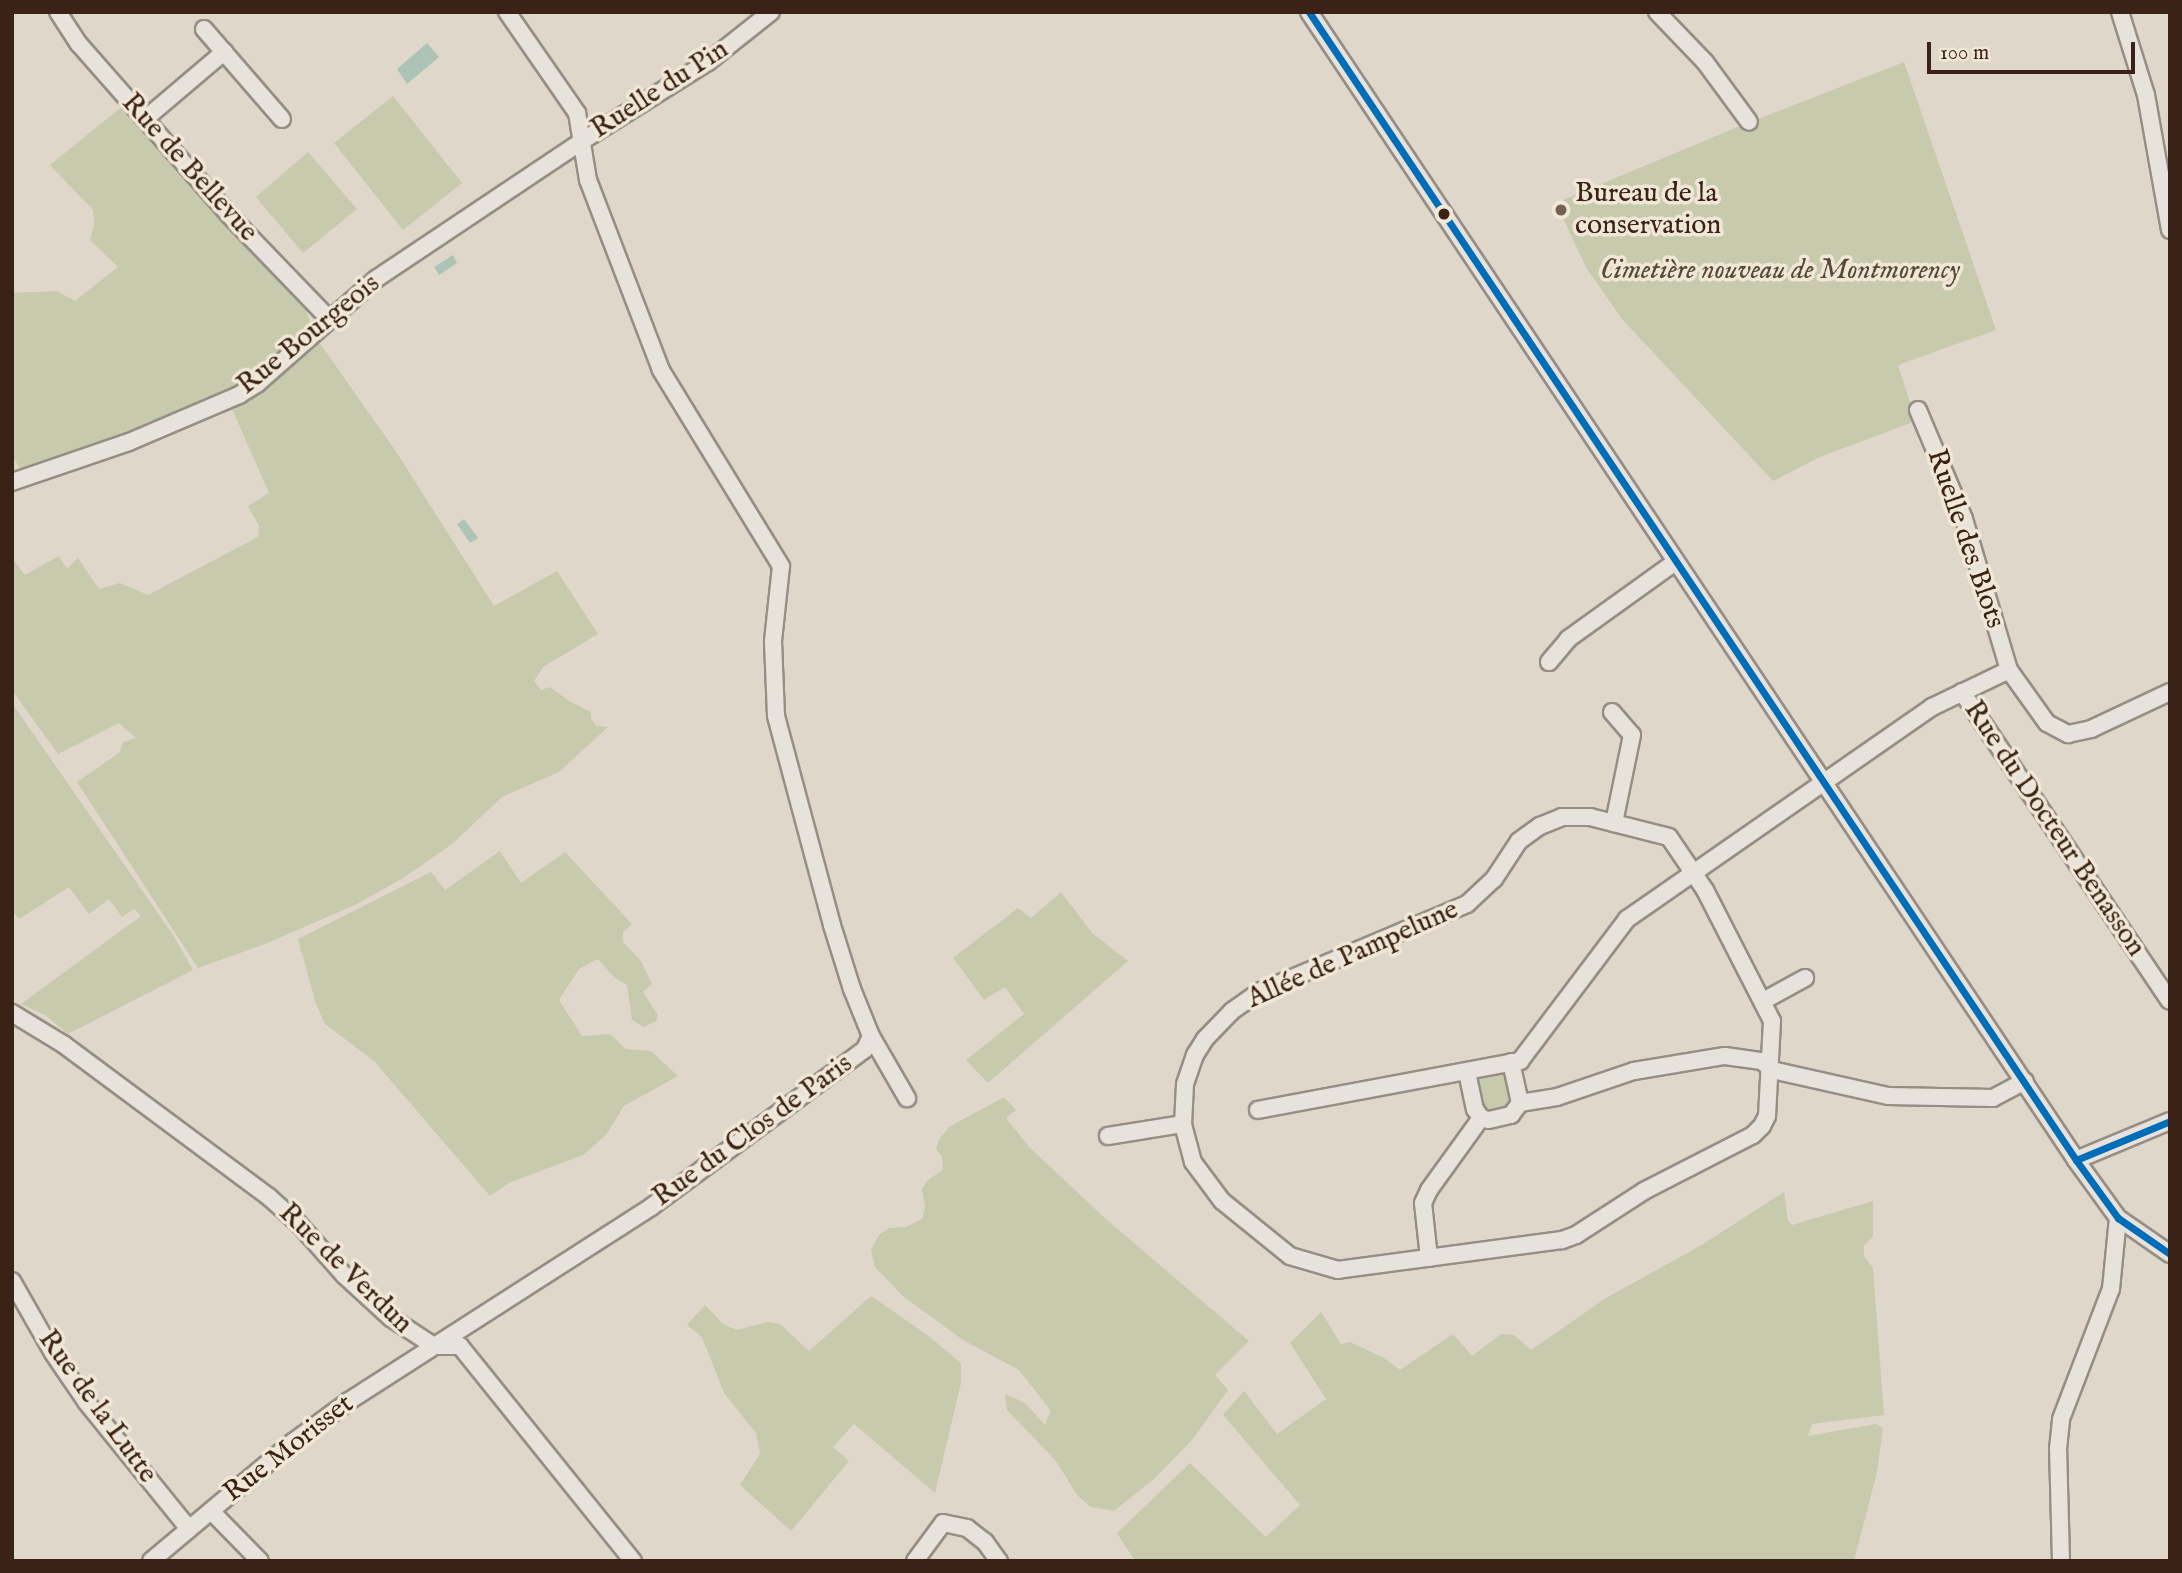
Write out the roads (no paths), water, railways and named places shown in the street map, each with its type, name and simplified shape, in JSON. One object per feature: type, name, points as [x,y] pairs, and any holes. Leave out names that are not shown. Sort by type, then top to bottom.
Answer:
[{"type":"street","name":"Rue de Bellevue","points":[[58,12],[79,44],[229,215],[328,318]]},
{"type":"street","points":[[508,12],[578,113],[582,141]]},
{"type":"street","name":"Ruelle du Pin","points":[[582,141],[708,62],[771,12]]},
{"type":"street","points":[[1308,12],[2076,1160],[2118,1218],[2162,1252],[2170,1254]]},
{"type":"street","points":[[1657,12],[1704,62],[1749,122]]},
{"type":"street","points":[[2120,12],[2146,95],[2169,227]]},
{"type":"street","points":[[204,29],[282,119]]},
{"type":"street","points":[[145,119],[224,52]]},
{"type":"street","name":"Rue Bourgeois","points":[[12,482],[130,442],[239,395],[278,366],[328,318],[376,279],[582,141]]},
{"type":"street","name":"Rue du Clos de Paris","points":[[434,1346],[651,1207],[865,1049],[871,1037],[836,937],[776,716],[773,641],[780,566],[661,370],[589,180],[582,141]]},
{"type":"street","name":"Ruelle des Blots","points":[[1918,410],[1964,519],[2009,670],[2047,723],[2068,734],[2091,729],[2170,692]]},
{"type":"street","points":[[1549,662],[1568,639],[1675,562]]},
{"type":"street","points":[[1258,1110],[1520,1061],[1620,927],[1932,707],[2009,670]]},
{"type":"street","name":"Rue du Docteur Benasson","points":[[1962,692],[2170,1001]]},
{"type":"street","points":[[1612,712],[1632,735],[1614,823]]},
{"type":"street","name":"Allée de Pampelune","points":[[1562,817],[1590,817],[1614,823],[1669,837],[1694,874],[1763,1001],[1774,1032],[1772,1070],[1767,1116],[1753,1135],[1644,1191],[1576,1235],[1544,1244],[1338,1270],[1290,1256],[1222,1201],[1205,1183],[1193,1162],[1183,1124],[1185,1084],[1195,1055],[1217,1025],[1246,1000],[1467,904],[1494,879],[1520,841],[1550,821],[1562,817]]},
{"type":"street","points":[[1763,1001],[1805,978]]},
{"type":"street","name":"Rue de Verdun","points":[[12,1013],[62,1044],[269,1197],[353,1284],[391,1318],[434,1346],[460,1346],[633,1561]]},
{"type":"street","points":[[871,1037],[907,1098]]},
{"type":"street","points":[[1467,1072],[1475,1109],[1481,1118],[1489,1120],[1511,1115],[1520,1103],[1557,1097],[1633,1071],[1725,1056],[1762,1061],[1772,1070],[1888,1096],[1993,1098],[2025,1082]]},
{"type":"street","points":[[1511,1062],[1520,1103]]},
{"type":"street","points":[[1430,1258],[1423,1203],[1429,1190],[1481,1118]]},
{"type":"street","points":[[2076,1160],[2170,1121]]},
{"type":"street","points":[[1108,1136],[1183,1124]]},
{"type":"street","points":[[2061,1561],[2058,1449],[2061,1419],[2111,1289],[2118,1218]]},
{"type":"street","name":"Rue de la Lutte","points":[[12,1281],[53,1353],[87,1403],[189,1529]]},
{"type":"street","name":"Rue Morisset","points":[[151,1561],[293,1442],[434,1346]]},
{"type":"street","points":[[211,1511],[260,1561]]},
{"type":"street","points":[[915,1561],[943,1523],[957,1523],[967,1528],[985,1542],[999,1561]]},
{"type":"place","name":"Bureau de la conservation","points":[[1561,210]]},
{"type":"park label","name":"Cimetière nouveau de Montmorency","points":[[1780,271]]}]
